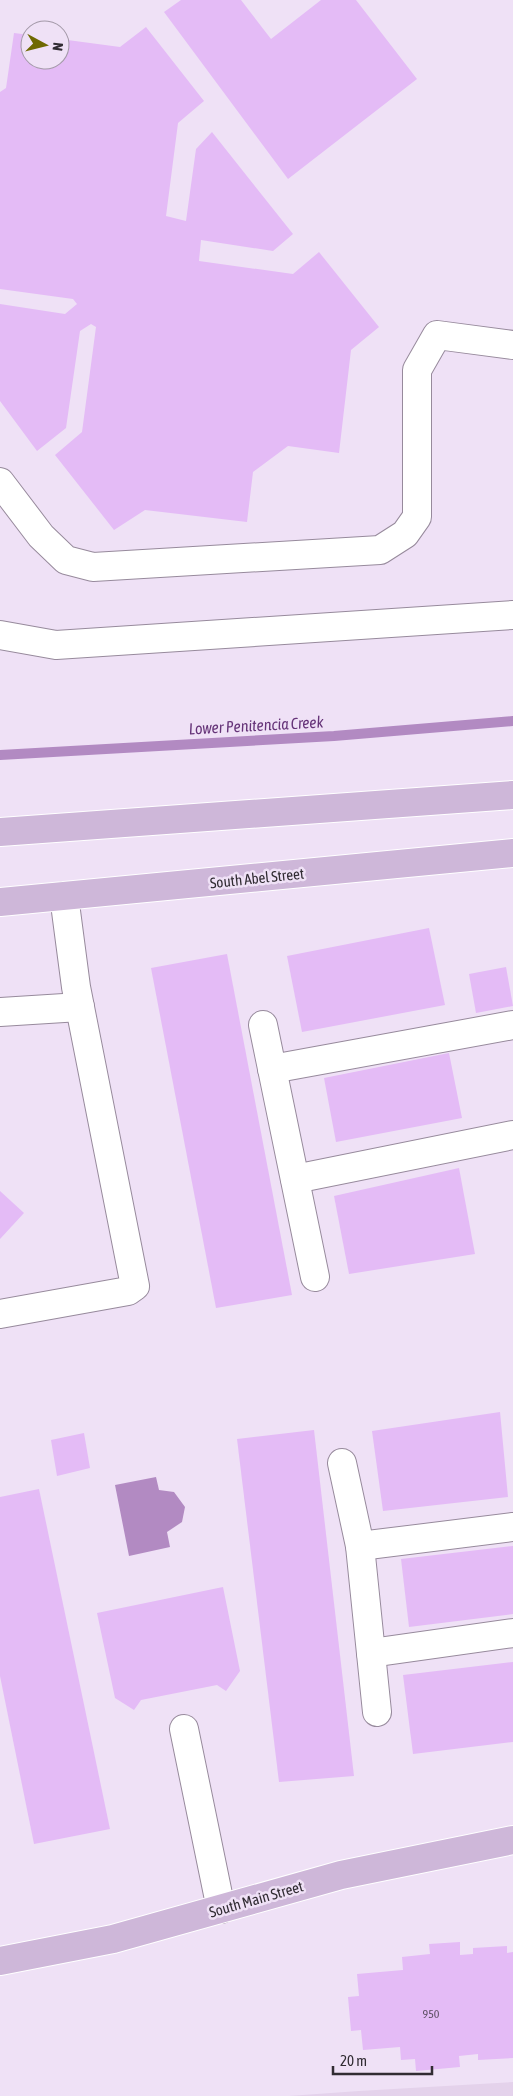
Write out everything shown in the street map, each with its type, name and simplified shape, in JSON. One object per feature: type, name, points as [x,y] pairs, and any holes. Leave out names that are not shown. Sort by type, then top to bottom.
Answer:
[{"type":"main road","points":[[0,832],[513,795]]},
{"type":"main road","name":"South Abel Street","points":[[0,902],[513,853]]},
{"type":"main road","name":"South Main Street","points":[[0,1961],[113,1939],[341,1876],[513,1840]]},
{"type":"lane","points":[[0,482],[41,536],[66,560],[93,566],[380,550],[405,534],[417,517],[417,370],[437,335],[513,345]]},
{"type":"lane","points":[[0,635],[56,645],[513,615]]},
{"type":"lane","points":[[0,1314],[128,1292],[135,1286],[80,1007],[64,896]]},
{"type":"lane","points":[[0,1012],[80,1007]]},
{"type":"lane","points":[[263,1025],[315,1276]]},
{"type":"lane","points":[[272,1068],[513,1025]]},
{"type":"lane","points":[[295,1179],[513,1135]]},
{"type":"lane","points":[[342,1463],[360,1546],[377,1712]]},
{"type":"lane","points":[[360,1546],[513,1527]]},
{"type":"lane","points":[[371,1653],[513,1633]]},
{"type":"lane","points":[[184,1730],[220,1909]]},
{"type":"shaded area","points":[[156,1477],[159,1490],[174,1492],[185,1507],[182,1522],[167,1532],[170,1547],[129,1556],[115,1485]]},
{"type":"shaded area","points":[[513,2082],[513,2096],[289,2096],[359,2091]]},
{"type":"building","points":[[181,0],[241,0],[271,39],[321,0],[356,0],[417,79],[288,179],[164,12]]},
{"type":"building","points":[[146,27],[204,101],[178,123],[166,216],[186,221],[196,149],[212,132],[293,234],[273,251],[201,240],[199,261],[293,274],[319,252],[379,327],[351,350],[339,453],[288,446],[253,472],[247,522],[145,510],[114,530],[55,455],[82,432],[96,327],[91,324],[80,331],[66,428],[37,451],[0,401],[0,304],[65,314],[77,304],[73,299],[0,289],[0,92],[6,88],[14,33],[20,34],[20,70],[70,70],[70,40],[120,47]]},
{"type":"building","points":[[429,928],[445,1005],[302,1032],[287,956]]},
{"type":"building","points":[[227,954],[292,1295],[216,1308],[151,968]]},
{"type":"building","points":[[506,967],[513,1006],[476,1013],[469,974]]},
{"type":"building","points":[[449,1053],[462,1118],[336,1142],[324,1078]]},
{"type":"building","points":[[459,1168],[475,1254],[349,1274],[334,1196]]},
{"type":"building","points":[[0,1191],[24,1213],[0,1239]]},
{"type":"building","points":[[500,1412],[508,1497],[383,1511],[372,1431]]},
{"type":"building","points":[[314,1430],[354,1776],[279,1782],[237,1439]]},
{"type":"building","points":[[84,1433],[90,1468],[57,1476],[51,1440]]},
{"type":"building","points":[[39,1489],[110,1829],[34,1844],[0,1676],[0,1497]]},
{"type":"building","points":[[513,1546],[513,1614],[409,1627],[401,1559]]},
{"type":"building","points":[[223,1587],[240,1671],[226,1691],[217,1685],[141,1700],[134,1710],[115,1698],[97,1613]]},
{"type":"building","points":[[513,1662],[513,1742],[413,1754],[403,1675]]},
{"type":"building","points":[[460,1942],[460,1955],[473,1954],[473,1948],[507,1946],[507,1953],[513,1952],[513,2058],[478,2060],[478,2054],[459,2056],[460,2067],[416,2071],[415,2059],[401,2060],[400,2047],[363,2050],[361,2030],[351,2031],[348,1997],[359,1996],[357,1974],[403,1970],[402,1957],[430,1954],[429,1944]]},
{"type":"waterway","name":"Lower Penitencia Creek","points":[[0,755],[334,736],[513,721]]}]
